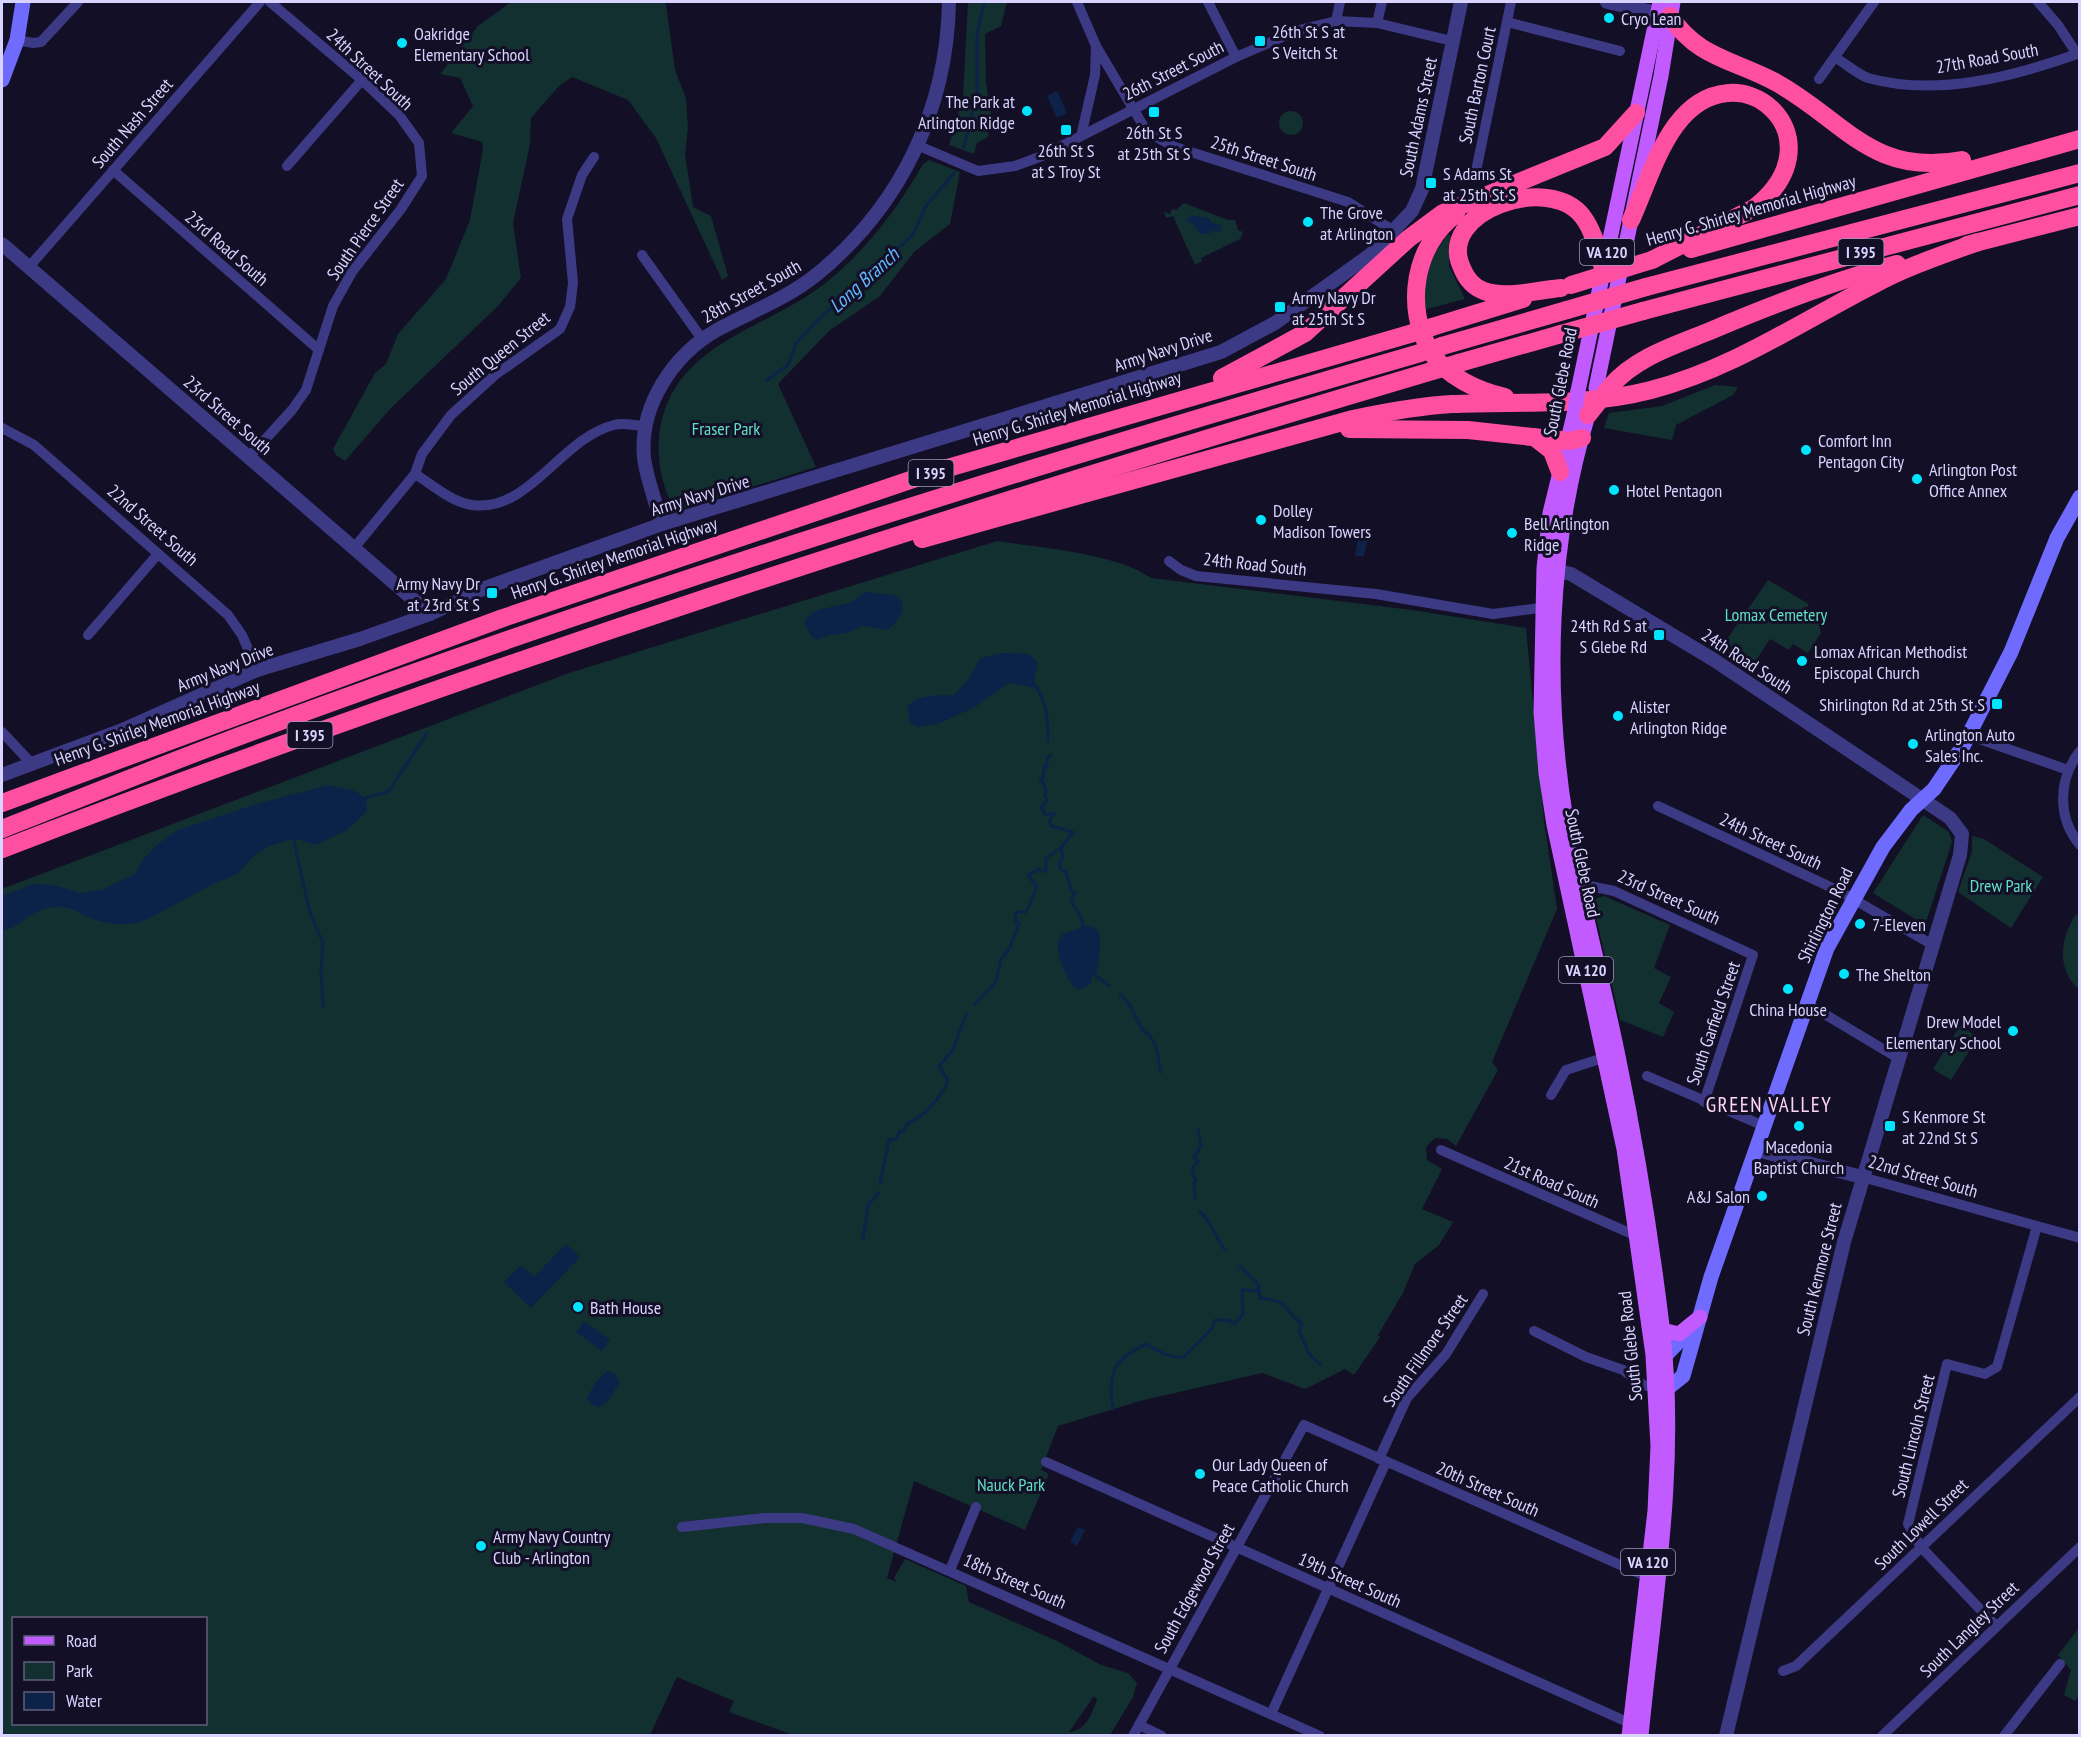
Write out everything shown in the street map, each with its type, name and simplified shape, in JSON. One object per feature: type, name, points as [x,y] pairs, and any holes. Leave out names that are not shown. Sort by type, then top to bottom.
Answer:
[{"type":"highway","points":[[1665,8],[1684,35],[1701,49],[1778,83],[1850,136],[1876,151],[1914,163],[1937,165],[1964,159],[1984,164]]},
{"type":"highway","points":[[1631,220],[1663,147],[1676,125],[1707,98],[1726,92],[1741,92],[1771,108],[1781,120],[1790,150],[1788,166],[1781,182],[1769,196],[1754,208],[1652,260]]},
{"type":"highway","points":[[1156,406],[1237,372],[1305,333],[1418,230],[1443,213],[1605,147],[1636,113]]},
{"type":"highway","name":"Henry G. Shirley Memorial Highway","points":[[2,802],[503,618],[934,472],[1413,333],[1652,260],[1984,164],[2079,139]]},
{"type":"highway","points":[[1962,204],[2079,161]]},
{"type":"highway","points":[[2,829],[240,736],[686,580],[1161,428],[1646,287],[2079,173]]},
{"type":"highway","name":"I 395","points":[[2,849],[376,711],[620,627],[982,508],[1459,363],[1643,311],[2079,195]]},
{"type":"highway","points":[[1482,196],[1453,216],[1430,245],[1420,266],[1415,290],[1416,312],[1432,353],[1448,370],[1483,391],[1539,403]]},
{"type":"highway","points":[[1566,286],[1508,293],[1480,290],[1470,281],[1461,267],[1458,252],[1461,236],[1479,216],[1497,206],[1533,196],[1552,197],[1569,205],[1582,217],[1593,236],[1603,268]]},
{"type":"highway","points":[[1581,415],[1604,387],[1633,366],[1740,319],[1870,271],[2079,216]]},
{"type":"highway","points":[[620,627],[689,615],[899,545],[1082,496],[1309,429],[1402,409],[1451,404],[1588,400],[1648,391],[1688,380],[1763,346],[1874,284],[1978,242]]},
{"type":"highway","points":[[1247,448],[1362,428],[1468,430],[1576,440]]},
{"type":"highway","points":[[1532,436],[1554,453],[1560,472]]},
{"type":"main road","points":[[2,80],[16,40],[23,2]]},
{"type":"main road","name":"South Glebe Road","points":[[1551,569],[1566,513],[1581,415],[1578,391],[1636,113],[1665,8]]},
{"type":"main road","name":"South Glebe Road","points":[[1604,387],[1665,8]]},
{"type":"main road","name":"South Glebe Road","points":[[1576,440],[1560,472],[1550,513],[1551,569],[1541,712],[1546,773],[1612,1056],[1662,1330],[1659,1362]]},
{"type":"main road","name":"Shirlington Road","points":[[1665,1386],[1683,1376],[1700,1317],[1764,1126],[1827,948],[1883,847],[1941,780],[1968,735],[2012,652],[2057,538],[2079,497]]},
{"type":"main road","name":"South Glebe Road","points":[[1635,1730],[1668,1470],[1665,1386],[1659,1362],[1644,1238]]},
{"type":"main road","points":[[1662,1330],[1679,1334],[1700,1317]]},
{"type":"main road","points":[[1659,1362],[1689,1334],[1700,1317]]},
{"type":"street","points":[[16,40],[41,42],[78,2]]},
{"type":"street","name":"South Nash Street","points":[[29,267],[260,2]]},
{"type":"street","name":"24th Street South","points":[[270,2],[363,80],[399,115],[419,143],[422,176]]},
{"type":"street","name":"28th Street South","points":[[662,524],[644,458],[646,426],[652,403],[668,373],[686,352],[702,339],[780,299],[815,276],[840,254],[882,206],[900,181],[919,146],[934,106],[944,67],[949,2]]},
{"type":"street","name":"25th Street South","points":[[1077,2],[1096,46],[1147,132],[1175,147],[1348,202],[1394,231]]},
{"type":"street","points":[[1208,2],[1236,57]]},
{"type":"street","points":[[1336,21],[1340,2]]},
{"type":"street","points":[[1377,23],[1382,2]]},
{"type":"street","name":"South Adams Street","points":[[1394,231],[1412,211],[1422,189],[1461,2]]},
{"type":"street","name":"South Barton Court","points":[[1475,176],[1511,2]]},
{"type":"street","points":[[1607,2],[1665,8]]},
{"type":"street","points":[[1819,79],[1874,2]]},
{"type":"street","name":"27th Road South","points":[[1836,58],[1865,77],[1899,84],[1939,85],[2033,69],[2077,54],[2058,25],[2038,2]]},
{"type":"street","name":"26th Street South","points":[[919,146],[978,171],[1015,166],[1081,136],[1236,57],[1299,30],[1336,21],[1377,23],[1452,41]]},
{"type":"street","points":[[1507,22],[1620,51]]},
{"type":"street","points":[[1081,136],[1095,75],[1096,46]]},
{"type":"street","points":[[287,166],[363,80]]},
{"type":"street","name":"South Queen Street","points":[[354,548],[416,474],[422,454],[451,415],[495,375],[561,329],[570,307],[573,283],[567,219],[582,175],[594,157]]},
{"type":"street","name":"23rd Road South","points":[[112,170],[319,350]]},
{"type":"street","name":"South Pierce Street","points":[[249,457],[292,410],[306,390],[333,306],[352,272],[401,209],[422,176]]},
{"type":"street","name":"Army Navy Drive","points":[[2,776],[126,729],[256,670],[360,639],[430,614],[485,588],[662,524],[1221,352],[1275,323],[1371,255],[1394,231]]},
{"type":"street","name":"23rd Street South","points":[[2,243],[430,614]]},
{"type":"street","points":[[642,255],[702,339]]},
{"type":"street","points":[[416,474],[454,500],[471,505],[489,506],[520,494],[555,461],[590,436],[615,424],[646,426]]},
{"type":"street","name":"22nd Street South","points":[[2,428],[34,445],[228,615],[242,635],[256,670]]},
{"type":"street","points":[[88,635],[158,554]]},
{"type":"street","name":"24th Road South","points":[[1169,561],[1181,570],[1196,576],[1376,594],[1493,614],[1548,607]]},
{"type":"street","name":"24th Road South","points":[[1551,569],[1597,589],[1714,660],[1923,800]]},
{"type":"street","points":[[2,732],[32,764]]},
{"type":"street","points":[[1968,735],[2068,770]]},
{"type":"street","points":[[2079,751],[2068,770],[2063,809],[2068,825],[2079,845]]},
{"type":"street","name":"South Kenmore Street","points":[[1726,1736],[1844,1242],[1963,840],[1956,824],[1923,800]]},
{"type":"street","name":"24th Street South","points":[[1658,807],[1854,898],[1931,944]]},
{"type":"street","name":"23rd Street South","points":[[1573,883],[1614,891],[1753,955]]},
{"type":"street","name":"South Garfield Street","points":[[1704,1102],[1753,955]]},
{"type":"street","points":[[1806,1003],[1898,1058]]},
{"type":"street","points":[[1551,1095],[1566,1070],[1612,1056]]},
{"type":"street","points":[[1647,1076],[1764,1126]]},
{"type":"street","name":"21st Road South","points":[[1441,1150],[1644,1238]]},
{"type":"street","name":"22nd Street South","points":[[1756,1150],[1862,1177],[2079,1238]]},
{"type":"street","name":"South Lincoln Street","points":[[1921,1547],[1908,1524],[1947,1364],[1977,1373],[1992,1372],[1999,1362],[2037,1226]]},
{"type":"street","name":"South Fillmore Street","points":[[1271,1714],[1328,1588],[1407,1398],[1446,1354],[1483,1294]]},
{"type":"street","points":[[1534,1331],[1587,1358],[1631,1374],[1644,1385],[1665,1386]]},
{"type":"street","name":"South Lowell Street","points":[[1783,1671],[1796,1666],[2079,1396]]},
{"type":"street","name":"20th Street South","points":[[1304,1425],[1653,1579]]},
{"type":"street","name":"South Edgewood Street","points":[[1133,1736],[1304,1425]]},
{"type":"street","name":"19th Street South","points":[[1046,1462],[1328,1588],[1635,1730]]},
{"type":"street","points":[[950,1570],[976,1507]]},
{"type":"street","name":"18th Street South","points":[[682,1527],[765,1518],[802,1518],[827,1521],[854,1529],[1320,1736]]},
{"type":"street","points":[[1921,1547],[1996,1626]]},
{"type":"street","name":"South Langley Street","points":[[1882,1736],[2079,1547]]},
{"type":"street","points":[[2004,1736],[2060,1664]]},
{"type":"street","points":[[1138,1725],[1162,1736]]},
{"type":"green space","points":[[511,2],[663,2],[666,4],[675,70],[686,98],[688,128],[685,154],[693,207],[711,216],[728,276],[722,280],[656,138],[628,100],[572,77],[559,86],[531,118],[530,144],[513,223],[521,278],[498,306],[390,409],[345,461],[336,455],[333,449],[375,373],[386,364],[398,334],[446,279],[470,220],[483,149],[482,142],[451,133],[473,106],[460,78],[440,74],[478,26]]},
{"type":"green space","points":[[968,2],[1007,2],[1001,26],[985,34],[986,82],[991,114],[988,137],[977,143],[974,154],[949,145],[963,97]]},
{"type":"green space","points":[[1291,111],[1300,114],[1303,123],[1300,132],[1291,135],[1282,132],[1279,123],[1282,114]]},
{"type":"green space","name":"Fraser Park","points":[[929,160],[960,172],[950,224],[914,252],[880,296],[829,331],[778,384],[816,467],[681,509],[674,508],[661,474],[659,438],[667,406],[681,380],[700,360],[724,343],[803,298],[843,268],[881,227],[923,164]]},
{"type":"green space","points":[[1184,203],[1228,220],[1235,220],[1238,230],[1243,232],[1240,239],[1201,258],[1202,261],[1195,265],[1173,216],[1166,218],[1164,212],[1170,214],[1172,209],[1176,210]]},
{"type":"green space","points":[[1448,234],[1451,235],[1449,266],[1465,299],[1423,310],[1425,279],[1431,261]]},
{"type":"green space","points":[[1715,385],[1738,387],[1733,395],[1676,425],[1672,440],[1604,428],[1609,413],[1662,406]]},
{"type":"green space","name":"Nauck Park","points":[[997,541],[1098,557],[1136,570],[1151,578],[1412,610],[1526,628],[1544,821],[1557,909],[1492,1062],[1498,1070],[1456,1146],[1447,1139],[1435,1138],[1426,1147],[1427,1160],[1442,1169],[1422,1209],[1453,1222],[1439,1245],[1415,1264],[1403,1293],[1378,1335],[1380,1337],[1354,1375],[1345,1369],[1305,1389],[1262,1373],[1140,1401],[1058,1426],[1041,1470],[1049,1474],[1025,1530],[914,1481],[887,1578],[897,1582],[894,1578],[905,1559],[966,1586],[969,1602],[1057,1641],[1101,1665],[1128,1673],[1137,1683],[1133,1697],[1110,1735],[793,1735],[729,1712],[734,1701],[677,1677],[650,1735],[2,1735],[2,889],[569,673]],"holes":[[[1094,1696],[1097,1700],[1084,1725],[1069,1732]]]},
{"type":"green space","name":"Lomax Cemetery","points":[[1768,580],[1809,604],[1805,612],[1819,624],[1821,633],[1808,653],[1793,644],[1789,650],[1770,639],[1753,665],[1723,645]]},
{"type":"green space","points":[[1923,815],[1949,832],[1952,842],[1925,925],[1873,893]]},
{"type":"green space","name":"Drew Park","points":[[1972,836],[1984,839],[2043,877],[2011,928],[1958,892],[1972,851]]},
{"type":"green space","points":[[1604,896],[1670,925],[1654,968],[1671,977],[1659,1003],[1674,1012],[1663,1037],[1620,1020],[1593,904],[1597,898]]},
{"type":"green space","points":[[2076,914],[2079,916],[2079,990],[2067,972],[2063,953],[2066,933]]},
{"type":"green space","points":[[1960,1026],[1978,1037],[1951,1080],[1933,1069]]},
{"type":"green space","points":[[2079,1628],[2079,1697],[2075,1701],[2064,1695],[2071,1670],[2058,1655]]},
{"type":"water","points":[[1057,91],[1067,113],[1057,118],[1047,96]]},
{"type":"water","points":[[1189,215],[1209,218],[1211,222],[1222,226],[1220,233],[1212,230],[1211,233],[1201,234],[1194,227],[1195,224],[1187,222]]},
{"type":"water","points":[[1365,536],[1368,539],[1364,556],[1355,556],[1358,537]]},
{"type":"water","points":[[866,592],[894,595],[902,601],[901,614],[888,630],[862,626],[847,633],[829,635],[818,640],[811,637],[804,621],[809,616],[819,610],[849,603]]},
{"type":"water","points":[[1001,653],[1029,654],[1038,663],[1033,688],[1013,683],[1007,684],[975,707],[938,724],[916,727],[910,722],[907,707],[917,699],[928,696],[954,695],[969,679],[980,658]]},
{"type":"water","points":[[329,785],[355,791],[366,799],[367,811],[346,831],[315,845],[301,840],[289,840],[270,846],[256,854],[237,874],[140,922],[109,923],[67,908],[50,907],[34,913],[9,929],[2,930],[2,896],[33,884],[54,885],[81,893],[101,890],[135,874],[141,862],[158,844],[178,830],[260,803]]},
{"type":"water","points":[[1084,925],[1098,931],[1099,957],[1097,972],[1092,975],[1091,984],[1078,990],[1069,980],[1061,964],[1058,947],[1062,935]]},
{"type":"water","points":[[566,1244],[580,1257],[531,1308],[504,1282],[521,1265],[534,1277]]},
{"type":"water","points":[[584,1321],[610,1340],[602,1351],[576,1332]]},
{"type":"water","points":[[607,1371],[614,1373],[620,1381],[609,1400],[600,1407],[594,1406],[587,1398],[595,1383]]},
{"type":"water","points":[[1078,1527],[1085,1530],[1077,1546],[1070,1542]]},
{"type":"waterway","name":"Long Branch","points":[[964,147],[977,93],[977,36],[984,2]]},
{"type":"waterway","name":"Long Branch","points":[[767,380],[788,365],[796,343],[820,318],[912,236],[926,206],[954,173]]},
{"type":"waterway","points":[[1032,681],[1046,709],[1048,741]]},
{"type":"waterway","points":[[363,799],[389,791],[427,733]]},
{"type":"waterway","points":[[1051,755],[1048,757],[1046,768],[1044,767],[1043,778],[1040,778],[1046,789],[1045,797],[1048,800],[1041,806],[1045,814],[1054,814],[1049,821],[1051,826],[1073,832],[1061,848],[1063,857],[1059,863],[1060,869],[1066,872],[1071,890],[1075,893],[1071,901],[1082,919],[1083,929]]},
{"type":"waterway","points":[[293,837],[310,913],[323,943],[321,970],[323,1007]]},
{"type":"waterway","points":[[975,1004],[996,982],[1001,959],[1009,949],[1019,924],[1015,921],[1016,912],[1026,912],[1037,887],[1028,875],[1040,869],[1046,872],[1046,858],[1061,848]]},
{"type":"waterway","points":[[1092,973],[1110,986]]},
{"type":"waterway","points":[[1120,994],[1129,1004],[1142,1029],[1150,1036],[1156,1047],[1161,1072]]},
{"type":"waterway","points":[[880,1183],[889,1140],[897,1139],[899,1132],[904,1131],[907,1124],[931,1106],[948,1081],[939,1066],[953,1050],[966,1014]]},
{"type":"waterway","points":[[1195,1199],[1194,1183],[1196,1180],[1193,1167],[1198,1162],[1194,1157],[1201,1146],[1198,1130]]},
{"type":"waterway","points":[[863,1239],[868,1205],[879,1192]]},
{"type":"waterway","points":[[1200,1212],[1226,1251]]},
{"type":"waterway","points":[[1240,1266],[1258,1284],[1260,1298],[1283,1304],[1302,1324],[1299,1331],[1310,1355],[1320,1364]]},
{"type":"waterway","points":[[1113,1409],[1112,1376],[1115,1368],[1127,1355],[1147,1344],[1170,1356],[1184,1357],[1212,1328],[1215,1320],[1229,1320],[1234,1324],[1243,1315],[1242,1290],[1259,1291]]},
{"type":"waterway","points":[[2,1732],[6,1736]]},
{"type":"place","name":"Cryo Lean","points":[[1609,18]]},
{"type":"place","name":"26th St S at S Veitch St","points":[[1260,41]]},
{"type":"place","name":"Oakridge Elementary School","points":[[402,43]]},
{"type":"place","name":"The Park at Arlington Ridge","points":[[1027,111]]},
{"type":"place","name":"26th St S at 25th St S","points":[[1154,112]]},
{"type":"place","name":"26th St S at S Troy St","points":[[1066,130]]},
{"type":"place","name":"S Adams St at 25th St S","points":[[1431,183]]},
{"type":"place","name":"The Grove at Arlington","points":[[1308,222]]},
{"type":"place","name":"Army Navy Dr at 25th St S","points":[[1280,307]]},
{"type":"place","name":"Comfort Inn Pentagon City","points":[[1806,450]]},
{"type":"place","name":"Arlington Post Office Annex","points":[[1917,479]]},
{"type":"place","name":"Hotel Pentagon","points":[[1614,490]]},
{"type":"place","name":"Dolley Madison Towers","points":[[1261,520]]},
{"type":"place","name":"Bell Arlington Ridge","points":[[1512,533]]},
{"type":"place","name":"Army Navy Dr at 23rd St S","points":[[492,593]]},
{"type":"place","name":"24th Rd S at S Glebe Rd","points":[[1659,635]]},
{"type":"place","name":"Lomax African Methodist Episcopal Church","points":[[1802,661]]},
{"type":"place","name":"Shirlington Rd at 25th St S","points":[[1997,704]]},
{"type":"place","name":"Alister Arlington Ridge","points":[[1618,716]]},
{"type":"place","name":"Arlington Auto Sales Inc.","points":[[1913,744]]},
{"type":"place","name":"7-Eleven","points":[[1860,924]]},
{"type":"place","name":"The Shelton","points":[[1844,974]]},
{"type":"place","name":"China House","points":[[1788,989]]},
{"type":"place","name":"Drew Model Elementary School","points":[[2013,1031]]},
{"type":"place","name":"Macedonia Baptist Church","points":[[1799,1126]]},
{"type":"place","name":"S Kenmore St at 22nd St S","points":[[1890,1126]]},
{"type":"place","name":"A&J Salon","points":[[1762,1196]]},
{"type":"place","name":"Bath House","points":[[578,1307]]},
{"type":"place","name":"Our Lady Queen of Peace Catholic Church","points":[[1200,1474]]},
{"type":"place","name":"Army Navy Country Club - Arlington","points":[[481,1546]]},
{"type":"district","name":"GREEN VALLEY","points":[[1769,1104]]}]
